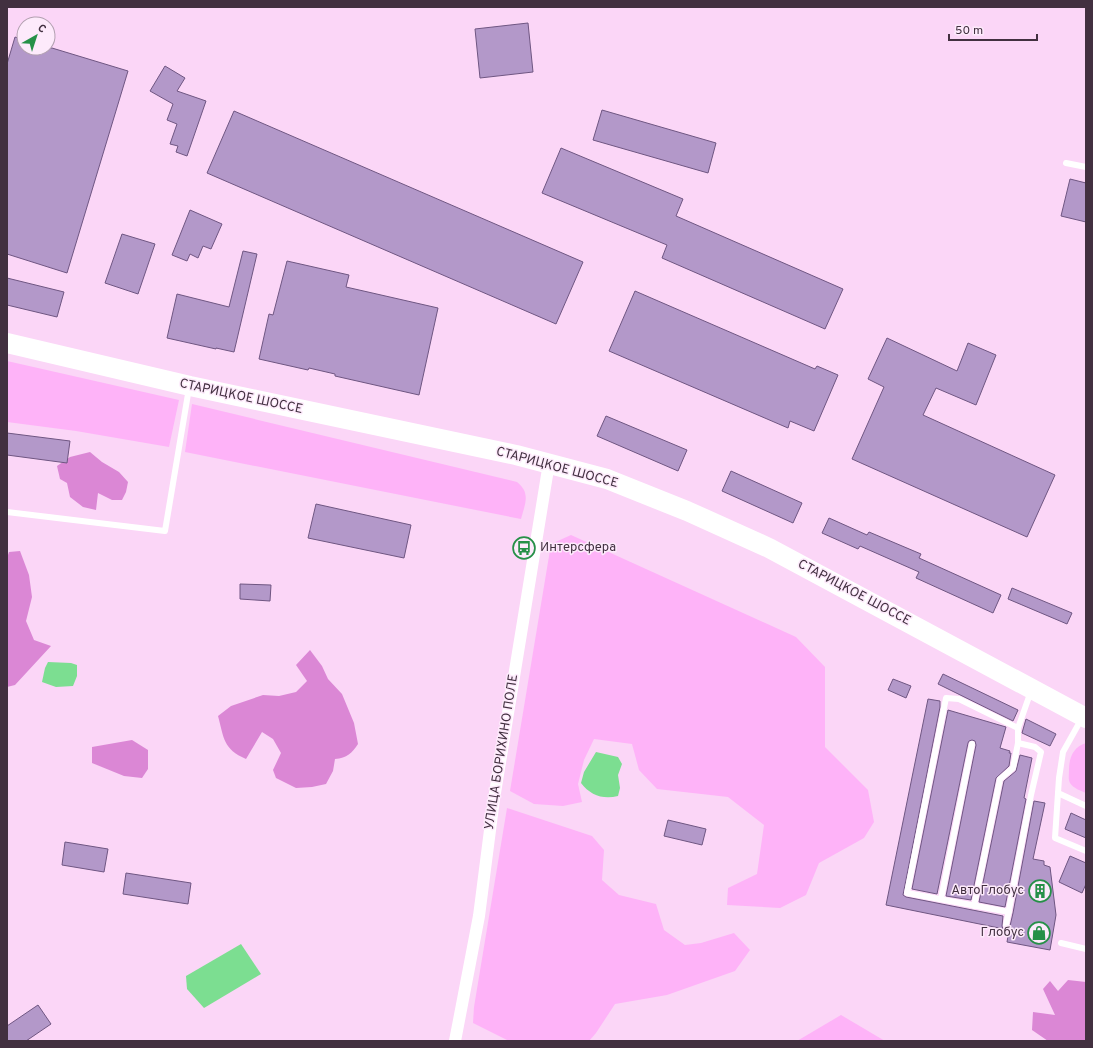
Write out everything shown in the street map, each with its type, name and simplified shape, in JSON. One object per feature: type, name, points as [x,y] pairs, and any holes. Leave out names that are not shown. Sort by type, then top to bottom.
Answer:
[{"type":"main road","name":"СТАРИЦКОЕ ШОССЕ","points":[[7,343],[190,386],[549,463],[607,479],[687,511],[769,548],[1084,717]]},
{"type":"street","name":"УЛИЦА БОРИХИНО ПОЛЕ","points":[[455,1041],[479,916],[494,799],[549,463]]},
{"type":"lane","points":[[1066,163],[1086,167]]},
{"type":"lane","points":[[7,512],[164,531],[190,386]]},
{"type":"lane","points":[[974,906],[1000,779],[1013,768],[1018,743],[1018,728],[1032,689]]},
{"type":"lane","points":[[1009,912],[907,893],[946,698],[959,698],[1018,728]]},
{"type":"lane","points":[[1084,717],[1063,752],[1059,778],[1055,838],[1086,851]]},
{"type":"lane","points":[[1006,924],[1031,795],[1041,752],[1035,747],[1018,743]]},
{"type":"lane","points":[[941,899],[972,744]]},
{"type":"lane","points":[[1058,793],[1086,806]]},
{"type":"lane","points":[[1060,943],[1086,949]]},
{"type":"shaded area","points":[[7,361],[179,400],[169,447],[76,431],[7,422]]},
{"type":"shaded area","points":[[192,404],[517,482],[524,490],[526,499],[521,519],[185,452]]},
{"type":"shaded area","points":[[90,452],[102,462],[119,472],[128,482],[126,492],[122,500],[112,500],[98,493],[96,510],[83,507],[70,497],[67,483],[60,479],[57,466],[70,457]]},
{"type":"shaded area","points":[[571,535],[796,637],[825,667],[825,747],[868,790],[874,822],[864,838],[819,863],[806,895],[780,908],[727,905],[728,888],[757,874],[764,825],[728,797],[657,789],[639,770],[632,744],[594,739],[584,760],[578,784],[582,802],[563,806],[534,804],[510,791],[551,544]]},
{"type":"shaded area","points":[[20,551],[29,575],[32,597],[26,621],[34,640],[51,646],[15,685],[7,687],[7,558],[9,552]]},
{"type":"shaded area","points":[[310,650],[322,666],[328,679],[342,694],[354,723],[358,744],[354,750],[343,758],[335,759],[333,771],[326,784],[296,788],[276,778],[273,770],[281,753],[273,739],[262,732],[246,759],[238,755],[229,747],[223,737],[218,716],[231,706],[263,695],[279,696],[296,692],[307,681],[296,665]]},
{"type":"shaded area","points":[[48,662],[71,663],[77,665],[77,676],[73,686],[56,687],[42,682]]},
{"type":"shaded area","points":[[132,740],[148,750],[148,769],[142,778],[124,776],[92,763],[92,747]]},
{"type":"shaded area","points":[[1086,743],[1086,793],[1077,789],[1070,783],[1069,766],[1071,757],[1075,750]]},
{"type":"shaded area","points":[[596,752],[618,757],[622,764],[618,775],[620,788],[618,796],[597,796],[588,791],[581,783],[584,772]]},
{"type":"shaded area","points":[[507,808],[592,836],[604,850],[602,880],[619,895],[656,904],[664,930],[685,945],[701,943],[734,933],[750,950],[735,971],[667,995],[615,1004],[589,1041],[509,1041],[473,1023],[474,1007]]},
{"type":"shaded area","points":[[241,944],[261,974],[204,1008],[187,989],[186,976]]},
{"type":"shaded area","points":[[1068,980],[1086,982],[1086,1041],[1048,1041],[1032,1030],[1033,1012],[1055,1015],[1043,989],[1050,981],[1058,991]]},
{"type":"shaded area","points":[[841,1015],[885,1041],[797,1041]]},
{"type":"building","points":[[528,23],[533,72],[480,78],[475,29]]},
{"type":"building","points":[[15,37],[16,56],[56,56],[56,49],[128,71],[67,273],[7,254],[7,64]]},
{"type":"building","points":[[165,66],[185,78],[177,91],[206,101],[187,156],[176,152],[178,146],[170,144],[177,124],[167,120],[173,104],[150,91]]},
{"type":"building","points":[[602,110],[716,143],[708,173],[593,140]]},
{"type":"building","points":[[234,111],[583,262],[556,324],[207,173]]},
{"type":"building","points":[[561,148],[683,199],[676,216],[843,289],[825,329],[662,258],[667,245],[542,193]]},
{"type":"building","points":[[1070,179],[1086,183],[1086,222],[1061,216]]},
{"type":"building","points":[[190,210],[222,224],[211,249],[203,246],[198,258],[190,254],[187,261],[172,255]]},
{"type":"building","points":[[122,234],[155,244],[138,294],[105,283]]},
{"type":"building","points":[[243,251],[257,254],[234,352],[167,338],[177,294],[229,307]]},
{"type":"building","points":[[287,261],[349,275],[346,287],[438,308],[419,395],[335,376],[335,374],[309,368],[308,370],[259,359],[269,314],[273,315]]},
{"type":"building","points":[[7,278],[64,292],[57,317],[7,305]]},
{"type":"building","points":[[635,291],[815,369],[817,366],[838,375],[814,431],[790,421],[788,428],[609,351]]},
{"type":"building","points":[[887,338],[957,371],[968,343],[996,355],[976,405],[936,388],[923,415],[1055,475],[1027,537],[852,459],[884,387],[868,379]]},
{"type":"building","points":[[606,416],[687,450],[678,471],[597,436]]},
{"type":"building","points":[[7,433],[70,441],[67,463],[7,455]]},
{"type":"building","points":[[731,471],[802,503],[793,523],[722,491]]},
{"type":"building","points":[[316,504],[411,525],[404,558],[308,538]]},
{"type":"building","points":[[829,518],[867,535],[869,532],[921,554],[919,558],[1001,595],[993,613],[916,578],[919,572],[860,546],[858,549],[822,533]]},
{"type":"building","points":[[240,584],[271,585],[270,601],[240,599]]},
{"type":"building","points":[[1012,588],[1072,613],[1067,624],[1008,599]]},
{"type":"building","points":[[943,674],[1018,710],[1013,721],[938,684]]},
{"type":"building","points":[[893,679],[911,686],[906,698],[888,690]]},
{"type":"building","points":[[928,699],[940,701],[940,707],[903,895],[906,897],[1003,916],[1003,929],[886,905]]},
{"type":"building","points":[[948,710],[1006,727],[1000,748],[1010,751],[1009,753],[1011,753],[1009,766],[996,778],[971,900],[946,896],[976,745],[975,741],[972,740],[968,743],[937,894],[912,889]]},
{"type":"building","points":[[1026,719],[1056,734],[1050,746],[1022,733]]},
{"type":"building","points":[[1020,755],[1032,758],[1024,798],[1026,799],[1005,907],[979,902],[1004,781],[1016,771]]},
{"type":"building","name":"АвтоГлобус","points":[[1034,801],[1045,803],[1033,859],[1044,861],[1044,865],[1050,867],[1056,915],[1050,950],[1007,942],[1009,930],[1004,929],[1008,929],[1010,926]]},
{"type":"building","points":[[1071,813],[1086,820],[1086,838],[1065,829]]},
{"type":"building","points":[[668,820],[706,829],[702,845],[664,836]]},
{"type":"building","points":[[65,842],[108,849],[104,872],[62,865]]},
{"type":"building","points":[[1070,856],[1086,863],[1086,884],[1082,893],[1059,882]]},
{"type":"building","points":[[126,873],[191,883],[188,904],[123,894]]},
{"type":"building","points":[[38,1005],[51,1024],[26,1041],[7,1041],[7,1026]]},
{"type":"place","name":"Интерсфера","points":[[524,548]]},
{"type":"place","name":"АвтоГлобус","points":[[1040,891]]},
{"type":"place","name":"Глобус","points":[[1039,933]]}]
